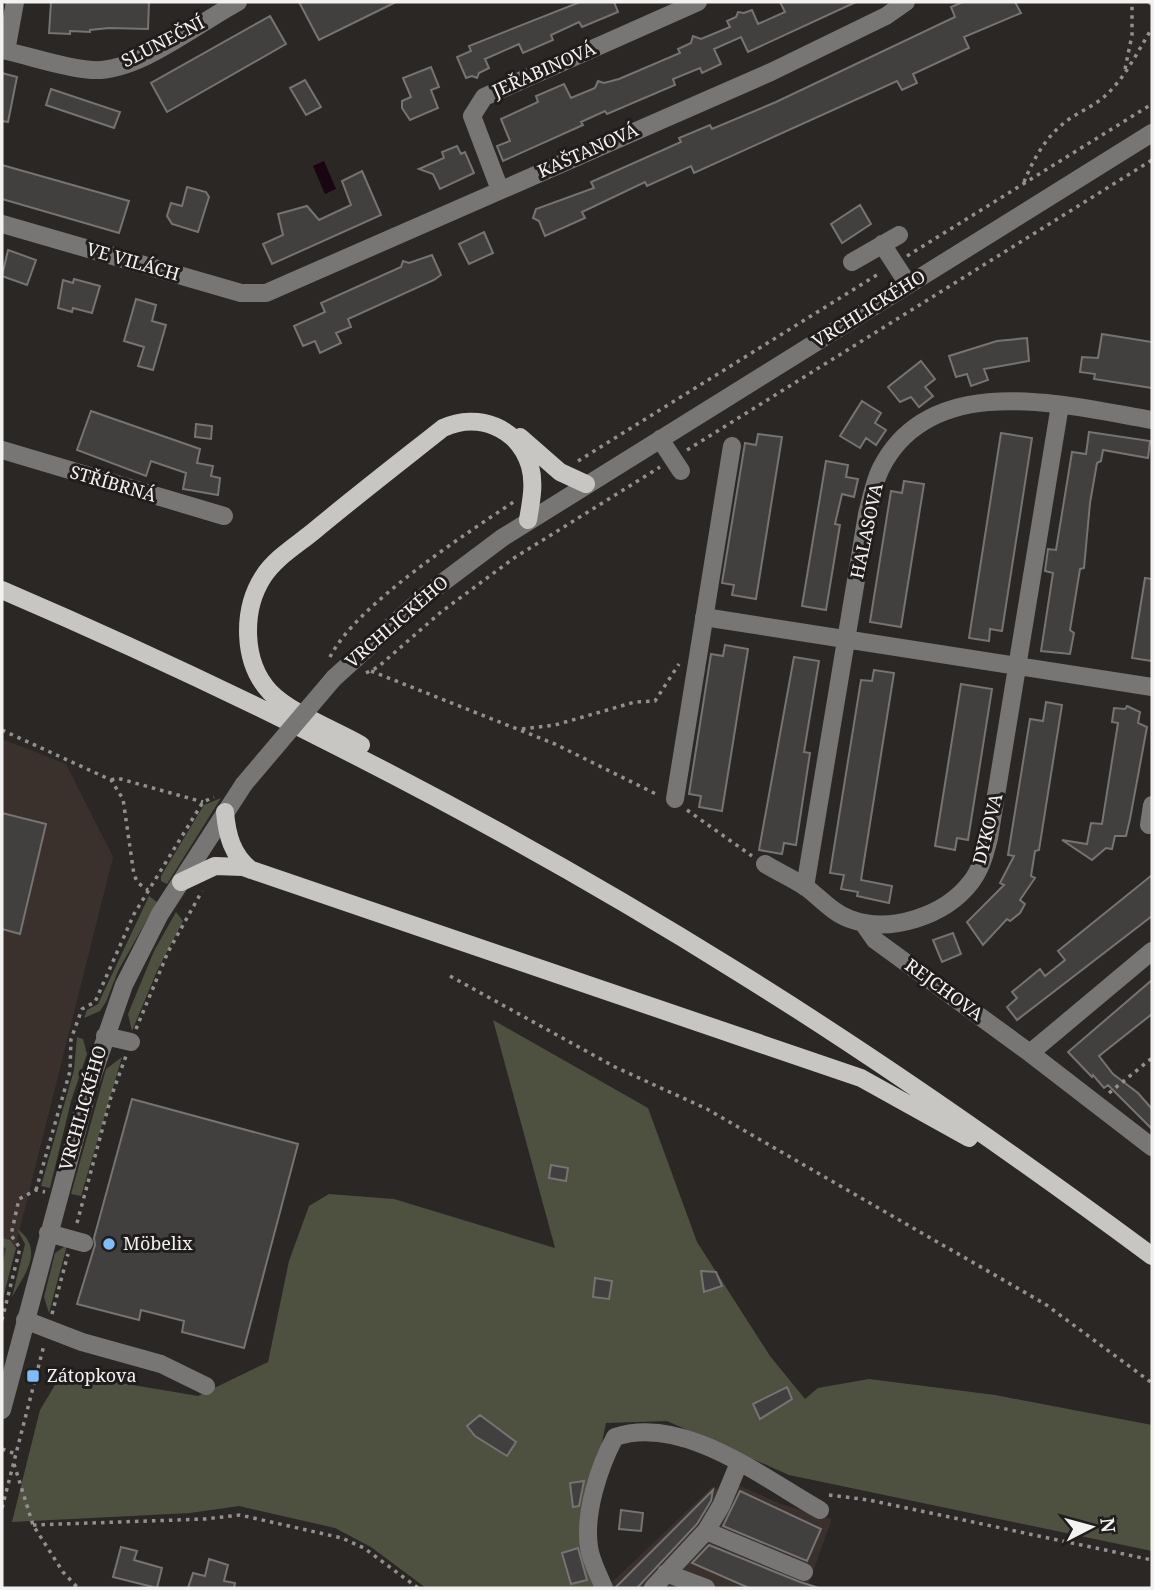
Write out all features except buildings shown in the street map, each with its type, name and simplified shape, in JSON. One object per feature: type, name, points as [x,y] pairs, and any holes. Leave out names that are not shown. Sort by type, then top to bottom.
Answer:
[{"type":"main road","points":[[443,800],[383,758],[275,697],[264,685],[254,665],[248,637],[250,611],[263,577],[274,564],[443,428],[466,420],[504,429],[525,439],[560,472],[586,484]]},
{"type":"main road","points":[[504,429],[524,453],[533,490],[528,520]]},
{"type":"main road","points":[[2,590],[188,672],[443,800],[739,972],[1084,1206],[1152,1256]]},
{"type":"main road","points":[[225,812],[236,854],[253,871]]},
{"type":"main road","points":[[181,882],[215,866],[234,865],[861,1078],[908,1101],[1084,1206]]},
{"type":"street","points":[[4,50],[15,2]]},
{"type":"street","name":"SLUNEČNÍ","points":[[4,50],[90,69],[111,68],[133,61],[236,2]]},
{"type":"street","name":"JEŘABINOVÁ","points":[[500,190],[472,116],[484,97],[698,2]]},
{"type":"street","name":"KAŠTANOVÁ","points":[[266,293],[771,72],[882,9],[906,2]]},
{"type":"street","name":"VRCHLICKÉHO","points":[[2,1410],[48,1233],[105,1036],[124,985],[181,882],[225,812],[331,670],[426,595],[528,520],[1152,133]]},
{"type":"street","name":"VE VILÁCH","points":[[2,224],[242,293],[266,293]]},
{"type":"street","points":[[852,262],[899,235]]},
{"type":"street","points":[[882,244],[908,285]]},
{"type":"street","name":"HALASOVA","points":[[805,887],[867,514],[882,467],[895,448],[920,425],[961,407],[1002,400],[1060,405],[1152,420]]},
{"type":"street","name":"DYKOVA","points":[[765,864],[805,887],[848,918],[863,923],[904,922],[932,913],[954,899],[975,875],[989,838],[1060,405]]},
{"type":"street","points":[[660,439],[677,465]]},
{"type":"street","points":[[674,802],[732,446]]},
{"type":"street","name":"STŘÍBRNÁ","points":[[2,450],[224,516]]},
{"type":"street","points":[[704,617],[1152,687]]},
{"type":"street","points":[[1149,825],[1152,805]]},
{"type":"street","name":"REJCHOVA","points":[[863,923],[875,940],[1030,1053],[1152,1147]]},
{"type":"street","points":[[1030,1053],[1152,951]]},
{"type":"street","points":[[105,1036],[131,1042]]},
{"type":"street","points":[[48,1233],[78,1241]]},
{"type":"street","points":[[25,1320],[48,1330],[161,1364],[206,1386]]},
{"type":"street","points":[[604,1588],[592,1560],[588,1525],[606,1456],[615,1437],[628,1433],[691,1438],[731,1456],[820,1510]]},
{"type":"street","points":[[653,1588],[706,1531],[721,1506],[739,1463]]},
{"type":"street","points":[[706,1531],[804,1572]]},
{"type":"street","points":[[666,1573],[706,1588]]},
{"type":"path","points":[[1125,72],[1132,35],[1132,2]]},
{"type":"path","points":[[1024,184],[1031,164],[1047,140],[1063,124],[1105,96],[1125,72],[1152,28]]},
{"type":"path","points":[[560,472],[1152,104]]},
{"type":"path","points":[[765,864],[674,802],[520,729],[372,671],[441,612],[514,558],[677,465],[1152,160]]},
{"type":"path","points":[[331,670],[341,637],[370,610],[469,531],[533,490]]},
{"type":"path","points":[[520,729],[555,726],[635,702],[655,701],[691,647],[700,643]]},
{"type":"path","points":[[2,730],[111,780],[123,799],[134,875],[138,883],[148,891]]},
{"type":"path","points":[[2,1320],[20,1248],[11,1235],[19,1199],[36,1189],[70,1071],[71,1039],[82,1009],[95,1002],[134,914],[203,802],[117,778],[111,780]]},
{"type":"path","points":[[2,1508],[48,1330],[78,1241],[111,1097],[168,952],[193,906]]},
{"type":"path","points":[[450,976],[615,1068],[707,1109],[997,1276],[1045,1304],[1152,1383]]},
{"type":"path","points":[[1097,1105],[1152,1058]]},
{"type":"path","points":[[2,1449],[16,1454]]},
{"type":"path","points":[[13,1462],[33,1525],[63,1572],[78,1588]]},
{"type":"path","points":[[800,1499],[830,1495],[869,1500],[1152,1560]]},
{"type":"path","points":[[33,1525],[205,1519],[240,1515],[342,1538],[364,1548],[418,1588]]},
{"type":"shaded area","points":[[324,161],[336,189],[325,194],[313,166]]},
{"type":"shaded area","points":[[2,739],[66,764],[113,857],[2,1300]]},
{"type":"shaded area","points":[[729,1481],[781,1504],[832,1519],[807,1588],[609,1588],[608,1586],[712,1487],[723,1491]]},
{"type":"green space","points":[[221,798],[167,884],[161,881],[161,876],[204,805]]},
{"type":"green space","points":[[149,896],[157,902],[118,971],[106,1002],[100,1011],[84,1018],[87,1010],[98,1004]]},
{"type":"green space","points":[[176,912],[183,921],[157,971],[132,1031],[128,1014],[154,951]]},
{"type":"green space","points":[[493,1020],[648,1108],[697,1242],[770,1356],[805,1399],[818,1388],[869,1379],[995,1395],[1152,1425],[1152,1551],[789,1475],[667,1421],[606,1423],[582,1539],[595,1588],[426,1588],[371,1547],[335,1528],[239,1506],[190,1513],[12,1522],[40,1410],[58,1380],[103,1380],[198,1396],[268,1362],[289,1261],[309,1206],[329,1194],[394,1199],[555,1248]]},
{"type":"green space","points":[[77,1037],[83,1039],[87,1054],[71,1101],[50,1188],[41,1186],[74,1070]]},
{"type":"green space","points":[[122,1057],[81,1196],[71,1194],[106,1069]]},
{"type":"green space","points":[[17,1229],[30,1245],[31,1253],[27,1271],[12,1297],[25,1244]]},
{"type":"green space","points":[[2,1238],[10,1240],[16,1248],[2,1302],[2,1267],[6,1248],[2,1247]]},
{"type":"green space","points":[[67,1245],[49,1313],[44,1297],[55,1253]]},
{"type":"place","name":"Möbelix","points":[[109,1244]]},
{"type":"place","name":"Zátopkova","points":[[33,1376]]}]
